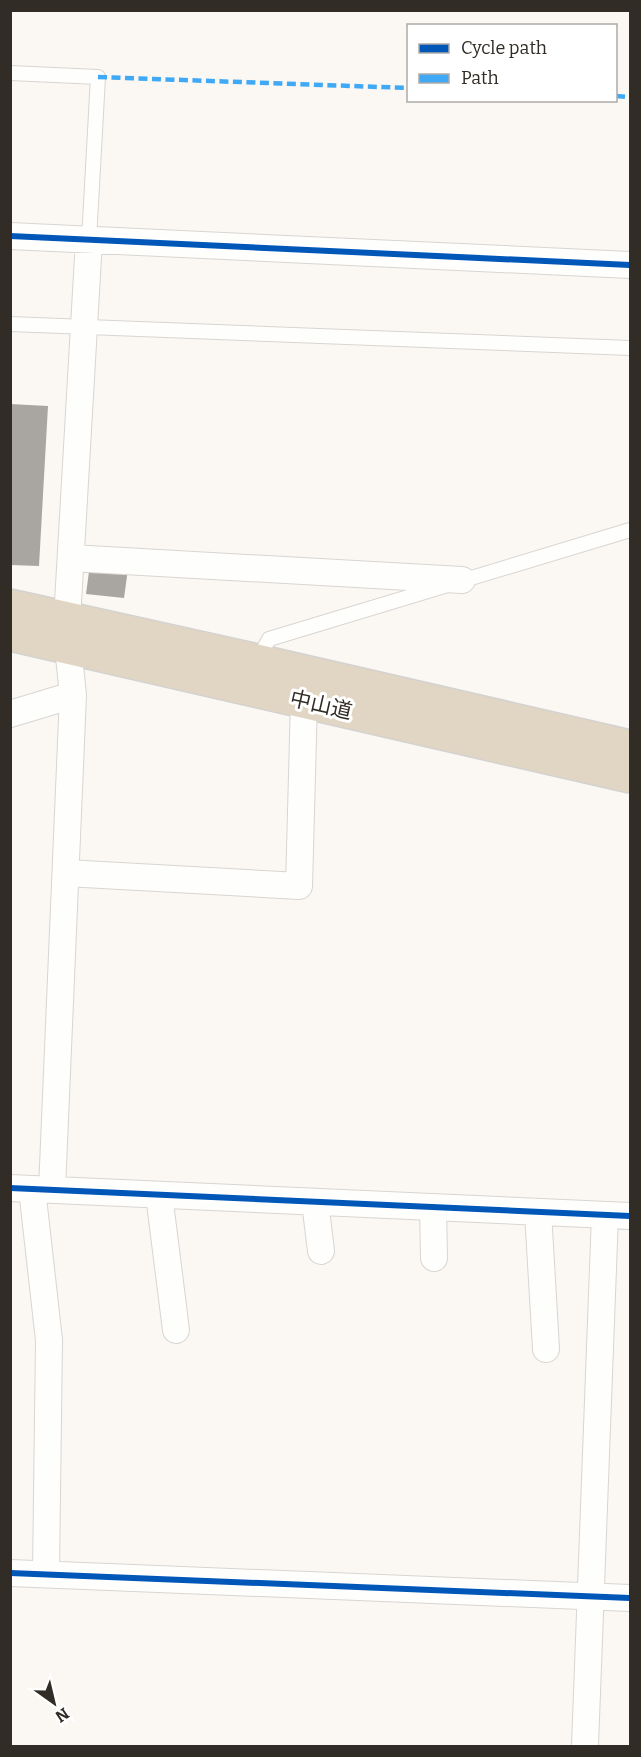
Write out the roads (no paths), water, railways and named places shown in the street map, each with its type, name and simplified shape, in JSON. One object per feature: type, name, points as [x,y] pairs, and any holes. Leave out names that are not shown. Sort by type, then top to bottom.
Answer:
[{"type":"highway","name":"中山道","points":[[10,606],[68,634],[304,701],[630,776]]},
{"type":"highway","name":"中山道","points":[[10,634],[68,634],[258,661],[630,747]]},
{"type":"street","points":[[10,236],[630,265]]},
{"type":"street","points":[[46,1574],[49,1340],[32,1189],[66,873],[73,695],[68,634],[88,240]]},
{"type":"street","points":[[71,558],[462,580]]},
{"type":"street","points":[[10,714],[73,695]]},
{"type":"street","points":[[66,873],[300,885],[304,701]]},
{"type":"street","points":[[32,1189],[630,1216]]},
{"type":"street","points":[[159,1195],[176,1330]]},
{"type":"street","points":[[315,1202],[321,1251]]},
{"type":"street","points":[[433,1208],[434,1258]]},
{"type":"street","points":[[538,1212],[546,1349]]},
{"type":"street","points":[[585,1746],[605,1215]]},
{"type":"street","points":[[10,1573],[630,1598]]},
{"type":"lane","points":[[10,74],[98,77],[88,240]]},
{"type":"lane","points":[[10,324],[630,348]]},
{"type":"lane","points":[[258,661],[269,639],[630,530]]}]
